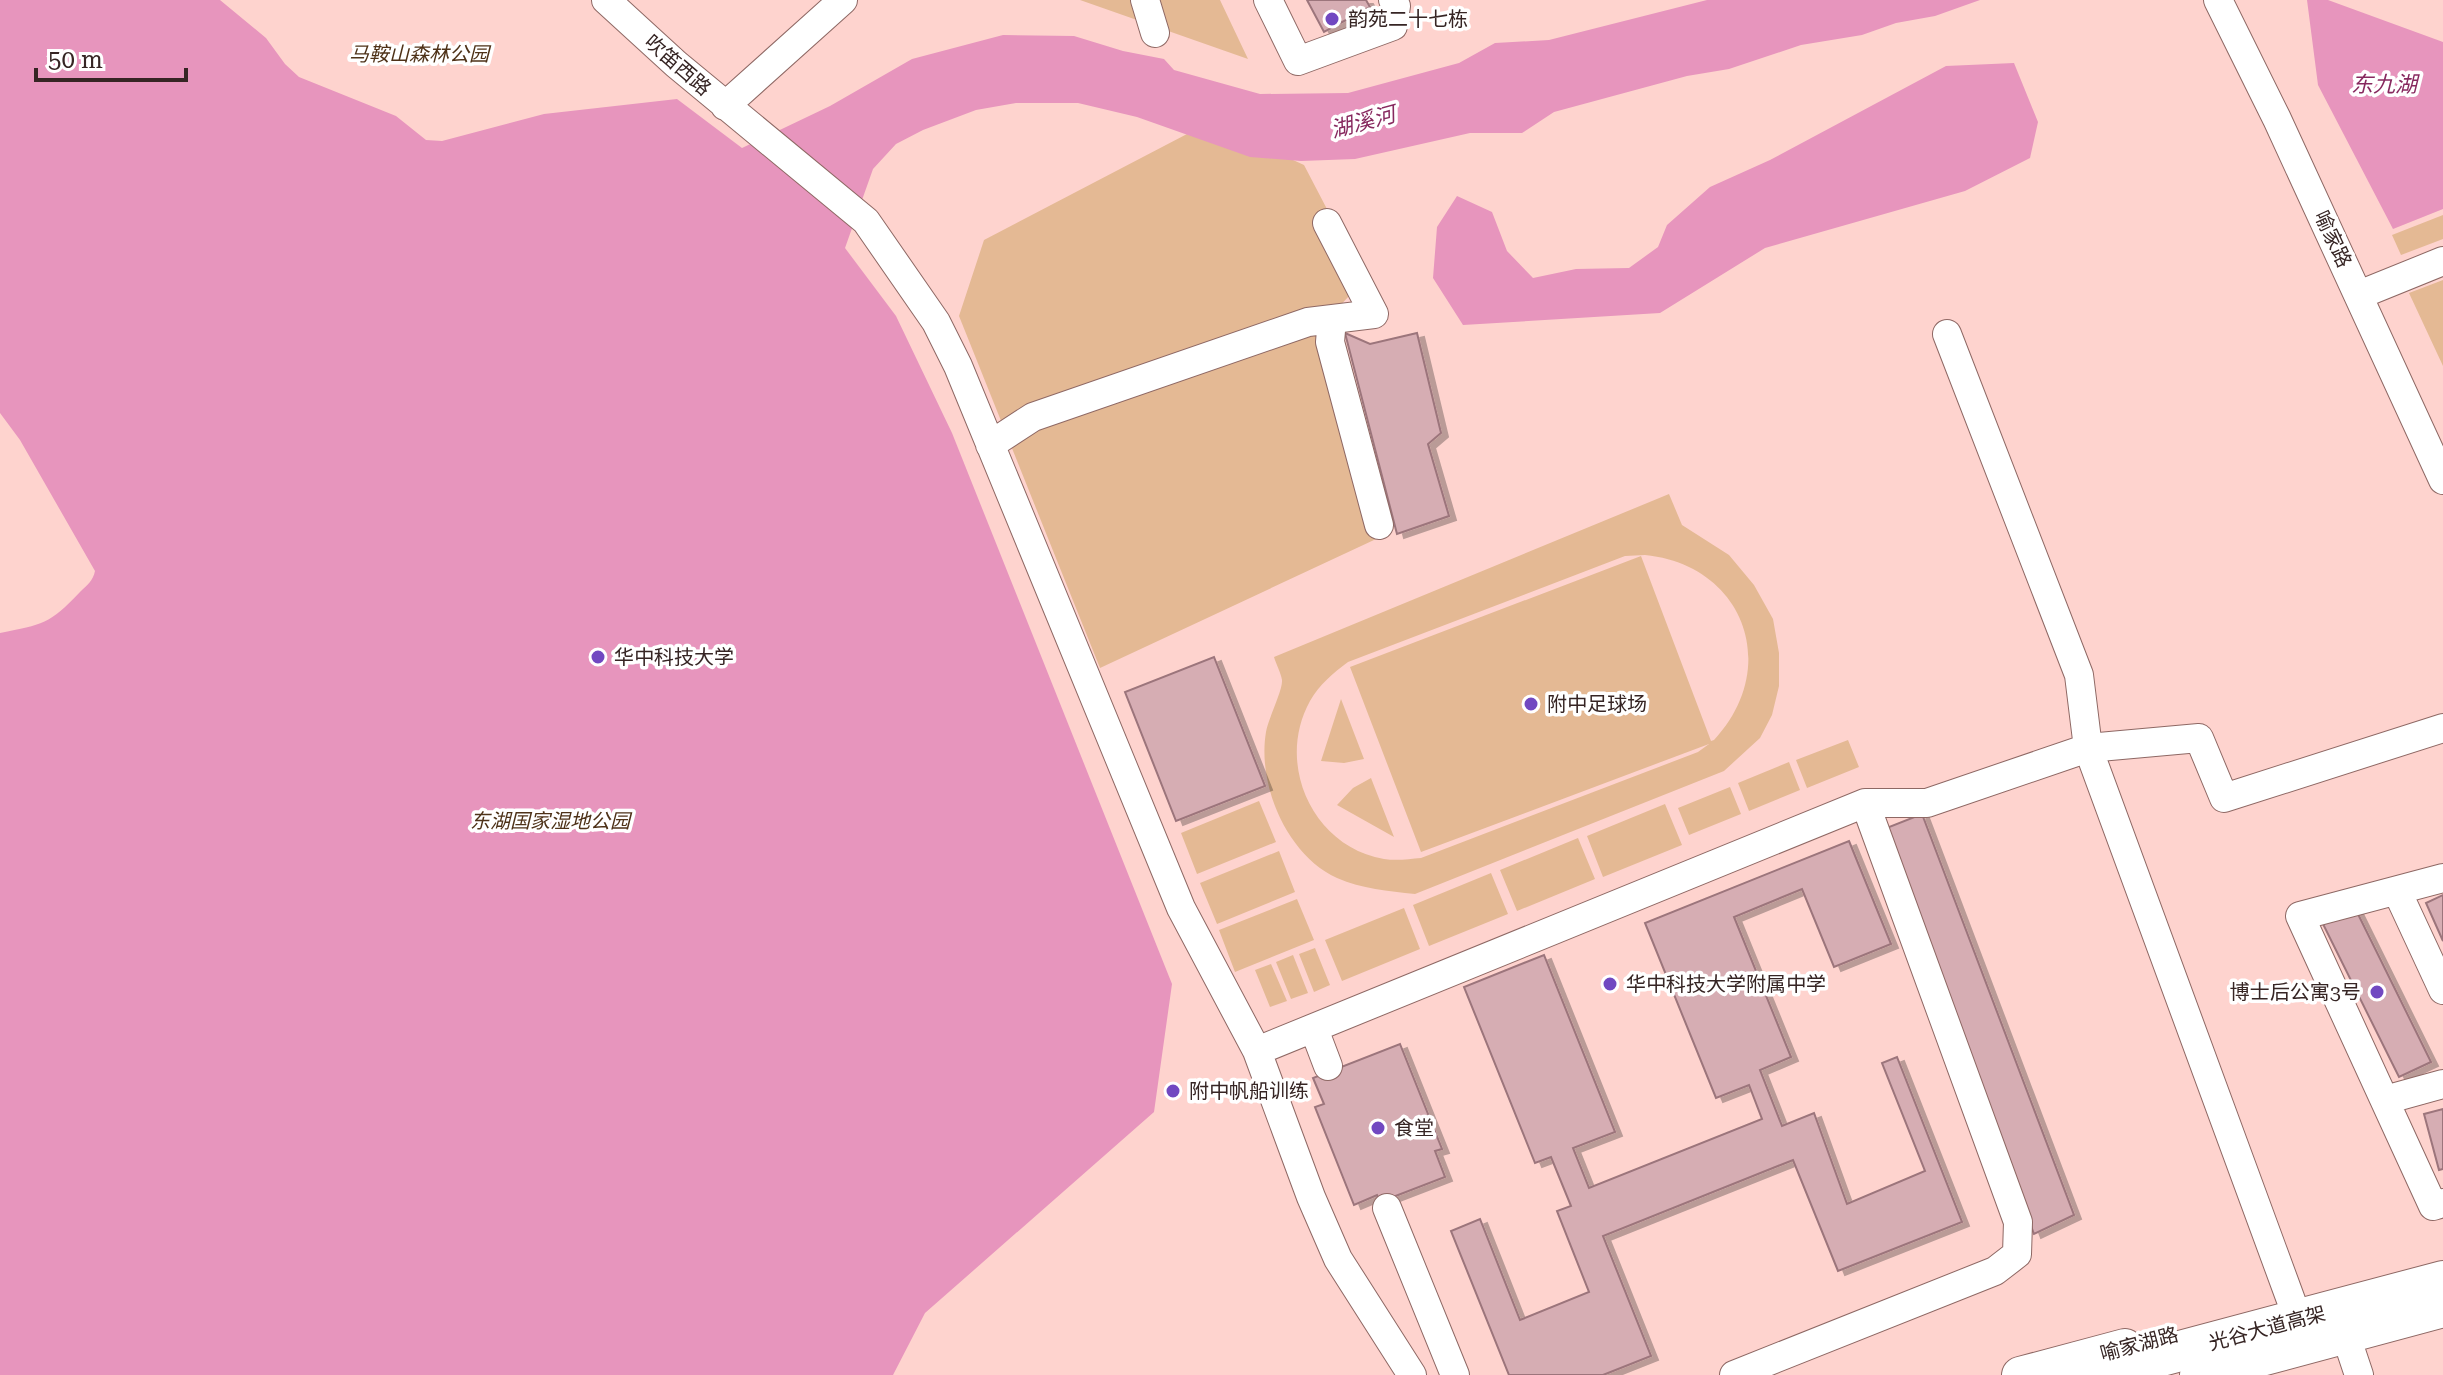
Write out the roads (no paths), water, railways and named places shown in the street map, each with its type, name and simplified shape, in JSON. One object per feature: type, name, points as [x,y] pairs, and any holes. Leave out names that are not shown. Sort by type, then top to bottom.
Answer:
[{"type":"highway","name":"光谷大道高架","points":[[2090,1375],[2443,1281]]},
{"type":"highway","name":"光谷大道高架","points":[[2135,1375],[2443,1292]]},
{"type":"main road","name":"喻家湖路","points":[[2020,1375],[2443,1262]]},
{"type":"main road","points":[[2198,1375],[2443,1309]]},
{"type":"street","name":"吹笛西路","points":[[606,0],[725,106],[866,221],[936,322],[958,366],[1181,908],[1257,1051],[1311,1197],[1338,1259],[1412,1375]]},
{"type":"street","points":[[725,106],[843,0]]},
{"type":"street","points":[[1145,0],[1155,33]]},
{"type":"street","points":[[1268,0],[1298,61],[1393,26],[1396,6],[1393,0]]},
{"type":"street","name":"喻家路","points":[[2218,0],[2259,81],[2443,480]]},
{"type":"street","points":[[990,445],[1033,417],[1308,322],[1374,314],[1327,223]]},
{"type":"street","points":[[2359,295],[2443,261]]},
{"type":"street","points":[[1332,319],[1330,342],[1379,525]]},
{"type":"street","points":[[1947,334],[2079,675],[2088,748],[2292,1303]]},
{"type":"street","points":[[1257,1051],[1865,803],[1927,803],[2088,748],[2199,738],[2224,798],[2443,728]]},
{"type":"street","points":[[1734,1375],[1995,1271],[2017,1254],[2018,1222],[1865,803]]},
{"type":"street","points":[[2443,878],[2300,916],[2433,1206],[2443,1203]]},
{"type":"street","points":[[2397,891],[2443,990]]},
{"type":"street","points":[[1314,1029],[1328,1066]]},
{"type":"street","points":[[2385,1100],[2443,1084]]},
{"type":"street","points":[[1387,1208],[1455,1375]]},
{"type":"street","points":[[2346,1336],[2359,1375]]},
{"type":"water","name":"东湖国家湿地公园","points":[[0,0],[220,0],[266,38],[299,77],[396,116],[426,140],[442,141],[544,114],[677,99],[742,148],[830,106],[912,59],[1003,35],[1074,36],[1123,51],[1164,59],[1174,70],[1260,94],[1348,93],[1459,63],[1495,43],[1549,40],[1707,0],[1980,0],[1935,16],[1896,23],[1862,35],[1801,45],[1729,69],[1687,76],[1554,112],[1522,133],[1470,133],[1355,159],[1301,161],[1250,157],[1137,117],[1078,103],[1016,103],[976,110],[923,130],[896,144],[873,169],[845,248],[896,316],[952,433],[1172,984],[1154,1112],[925,1313],[893,1375],[0,1375],[0,633],[36,625],[52,617],[87,585],[95,571],[20,440],[0,413]]},
{"type":"water","name":"东九湖","points":[[2307,0],[2328,0],[2443,42],[2443,209],[2393,229],[2318,85]]},
{"type":"water","points":[[2014,63],[2038,122],[2030,158],[1965,191],[1765,248],[1660,313],[1463,325],[1433,278],[1437,227],[1457,196],[1492,212],[1507,251],[1533,278],[1576,269],[1629,268],[1658,247],[1667,225],[1710,187],[1770,160],[1946,66]]},
{"type":"place","name":"韵苑二十七栋","points":[[1332,19]]},
{"type":"place","name":"华中科技大学","points":[[598,657]]},
{"type":"place","name":"附中足球场","points":[[1531,704]]},
{"type":"place","name":"华中科技大学附属中学","points":[[1610,984]]},
{"type":"place","name":"博士后公寓3号","points":[[2377,992]]},
{"type":"place","name":"附中帆船训练","points":[[1173,1091]]},
{"type":"place","name":"食堂","points":[[1378,1128]]},
{"type":"park label","name":"马鞍山森林公园","points":[[419,54]]},
{"type":"water label","name":"湖溪河","points":[[1363,122]]}]
